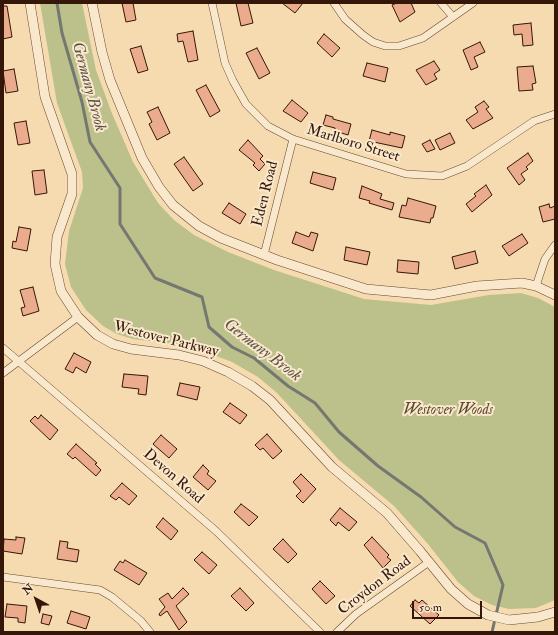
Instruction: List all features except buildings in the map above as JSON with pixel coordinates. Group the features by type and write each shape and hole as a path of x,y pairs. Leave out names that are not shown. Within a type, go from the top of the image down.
{"street":[{"name":"Westover Parkway","path":"30,3 46,101 72,174 72,194 57,237 55,264 61,291 78,317 97,335 114,344 132,349 179,355 203,361 228,372 252,386 277,408 332,467 387,513 451,589 468,604 488,615 509,620 538,617 555,612"},
{"path":"92,3 102,52 115,95 142,158 159,187 177,209 199,226 221,238 322,276 382,291 430,295 503,284 522,283 536,286 555,295"},
{"name":"Marlboro Street","path":"212,3 225,63 232,81 246,104 268,126 293,139 406,174 442,176 466,166 534,121 555,114"},
{"path":"334,3 345,19 363,35 373,42 385,46 399,46 423,38 473,3"},
{"path":"441,3 453,17"},
{"name":"Eden Road","path":"264,255 293,139"},
{"path":"536,286 545,259 555,245"},
{"path":"3,373 78,317"},
{"name":"Devon Road","path":"3,348 216,532 272,584 320,632"},
{"name":"Croydon Road","path":"337,632 356,614 429,562"},
{"path":"3,577 100,590 112,597 141,621 150,632"}],"green space":[{"name":"Westover Woods","path":"40,3 82,3 96,70 111,111 133,162 158,203 174,220 194,235 228,252 274,270 364,299 431,305 489,295 521,293 538,298 555,307 555,600 536,608 509,609 492,605 474,596 458,582 428,544 394,506 339,460 277,393 258,377 232,362 206,352 181,345 133,339 117,334 103,326 86,310 71,287 65,264 69,231 83,188 82,172 57,103"}],"waterway":[{"name":"Germany Brook","path":"57,3 62,33 82,102 90,142 120,188 120,224 155,278 202,297 209,327 232,347 254,358 288,386 315,403 339,432 378,466 421,497 455,527 485,543 503,585 492,632"}]}
